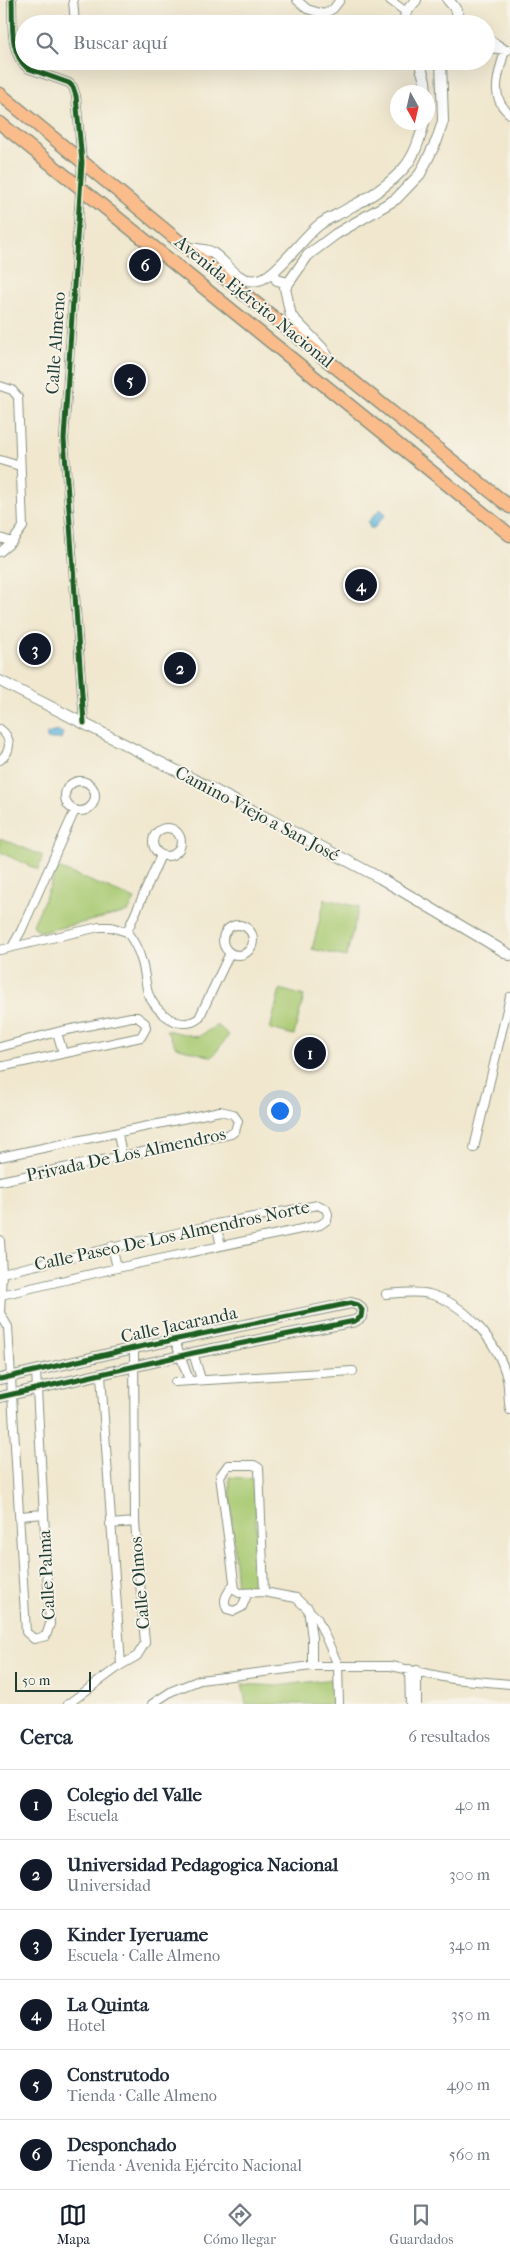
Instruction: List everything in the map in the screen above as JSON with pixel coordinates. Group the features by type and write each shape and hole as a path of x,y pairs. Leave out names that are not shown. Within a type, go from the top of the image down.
{"main road":[{"name":"Avenida Ejército Nacional","path":"0,94 187,248 510,507"},
{"name":"Avenida Ejército Nacional","path":"0,123 510,535"}],"street":[{"name":"Calle Almeno","path":"12,0 15,39"},
{"path":"297,0 307,9 324,14 333,9 340,0"},
{"path":"390,0 406,12"},
{"path":"406,15 415,0"},
{"path":"448,0 455,6 458,15"},
{"path":"75,1 75,15"},
{"path":"495,42 508,50"},
{"path":"495,49 508,50"},
{"path":"508,50 496,84 497,100 503,109 510,114"},
{"name":"Calle Almeno","path":"34,70 61,78 73,87 76,96 82,162 64,439 84,723"},
{"path":"422,70 425,85"},
{"path":"333,365 322,348 292,316 285,288 308,255 336,234 396,199 420,174 437,140 443,121 441,70"},
{"path":"187,248 210,252 240,278 255,281 264,279 273,273 294,248 320,224 388,184 406,166 415,149 421,130"},
{"path":"406,166 420,174"},
{"path":"273,273 277,280 288,283"},
{"path":"0,386 16,393 19,401 23,527 12,542 0,552"},
{"path":"0,460 20,466"},
{"path":"0,538 12,542"},
{"name":"Camino Viejo a San José","path":"0,681 380,878 510,955"},
{"path":"0,729 6,734 9,745 6,755 0,760"},
{"path":"78,781 87,782 94,789 95,799 90,808 80,811 75,810 68,804 65,794 66,790 69,785 78,781"},
{"path":"12,947 75,810"},
{"path":"127,932 161,855"},
{"path":"0,950 99,927 111,927 127,932 135,944 142,961 149,995 153,1003 171,1020 179,1023 194,1022 199,1018 230,953"},
{"path":"474,1148 510,997"},
{"path":"0,1047 57,1032 131,1017 137,1017 145,1023 146,1028 141,1037 0,1067"},
{"path":"57,1032 63,1053"},
{"name":"Privada De Los Almendros","path":"0,1157 118,1134 220,1111 233,1114 238,1121 235,1131 230,1134 0,1181"},
{"path":"118,1134 122,1155"},
{"name":"Calle Paseo De Los Almendros Norte","path":"1,1295 117,1268 320,1225 327,1220 328,1214 326,1209 318,1205 112,1246 2,1273"},
{"path":"216,1224 221,1246"},
{"path":"0,1240 2,1273 0,1313"},
{"path":"112,1246 117,1268"},
{"path":"386,1294 410,1292 428,1294 443,1299 461,1311 488,1338 503,1366 508,1380 510,1410"},
{"name":"Calle Jacaranda","path":"0,1380 134,1348 351,1303 358,1305 362,1310 361,1317 355,1321 261,1340"},
{"name":"Calle Palma","path":"0,1313 8,1328 26,1632 31,1638 41,1639 48,1634 50,1624 36,1371"},
{"path":"0,1397 193,1353 261,1340 258,1323"},
{"name":"Calle Jacaranda","path":"175,1340 189,1380"},
{"name":"Calle Olmos","path":"101,1375 110,1524 122,1665 138,1656 145,1644 135,1522 134,1348"},
{"name":"Calle Jacaranda","path":"193,1353 201,1379"},
{"path":"175,1382 353,1370"},
{"path":"264,1592 260,1473 257,1466 254,1465 228,1465 222,1470 220,1476 233,1585 236,1592 264,1592 296,1598 308,1608 317,1618 338,1665 339,1704"},
{"path":"20,1516 43,1514"},
{"path":"110,1524 135,1522"},
{"path":"233,1585 225,1596 224,1602 227,1609 234,1611 242,1607 248,1593"},
{"path":"308,1608 312,1638 312,1666"},
{"path":"312,1638 327,1637"},
{"path":"68,1704 122,1665"},
{"path":"152,1704 172,1691 200,1680 312,1666 338,1665 408,1669 452,1679 510,1684"},
{"path":"408,1669 410,1704"},
{"path":"417,1670 417,1704"}],"green space":[{"path":"0,838 43,856 38,870 0,852"},
{"path":"58,868 135,899 128,912 46,931 38,931 33,925"},
{"path":"325,899 359,907 346,957 312,949"},
{"path":"280,989 304,996 294,1035 270,1029"},
{"path":"217,1025 229,1035 212,1057 176,1047 166,1030 198,1037"},
{"path":"229,1477 254,1479 259,1589 237,1591"},
{"path":"333,1679 333,1704 246,1704 242,1684 277,1686"}],"water":[{"path":"380,509 386,514 374,528 370,528 368,522"},
{"path":"57,731 63,733 61,739 47,739 47,734"}],"cycle path":[{"path":"12,0 12,27 15,45"},
{"path":"33,70 69,83 73,87 76,96 82,162 64,439 84,723"},
{"path":"0,1379 134,1348 351,1303 358,1305 362,1310 361,1317 355,1321 193,1353 0,1397"}],"place":[{"name":"Desponchado","path":"145,265"},
{"name":"Construtodo","path":"130,380"},
{"name":"La Quinta","path":"361,585"},
{"name":"Kinder Iyeruame","path":"35,649"},
{"name":"Universidad Pedagogica Nacional","path":"180,668"},
{"name":"Colegio del Valle","path":"310,1053"}]}
